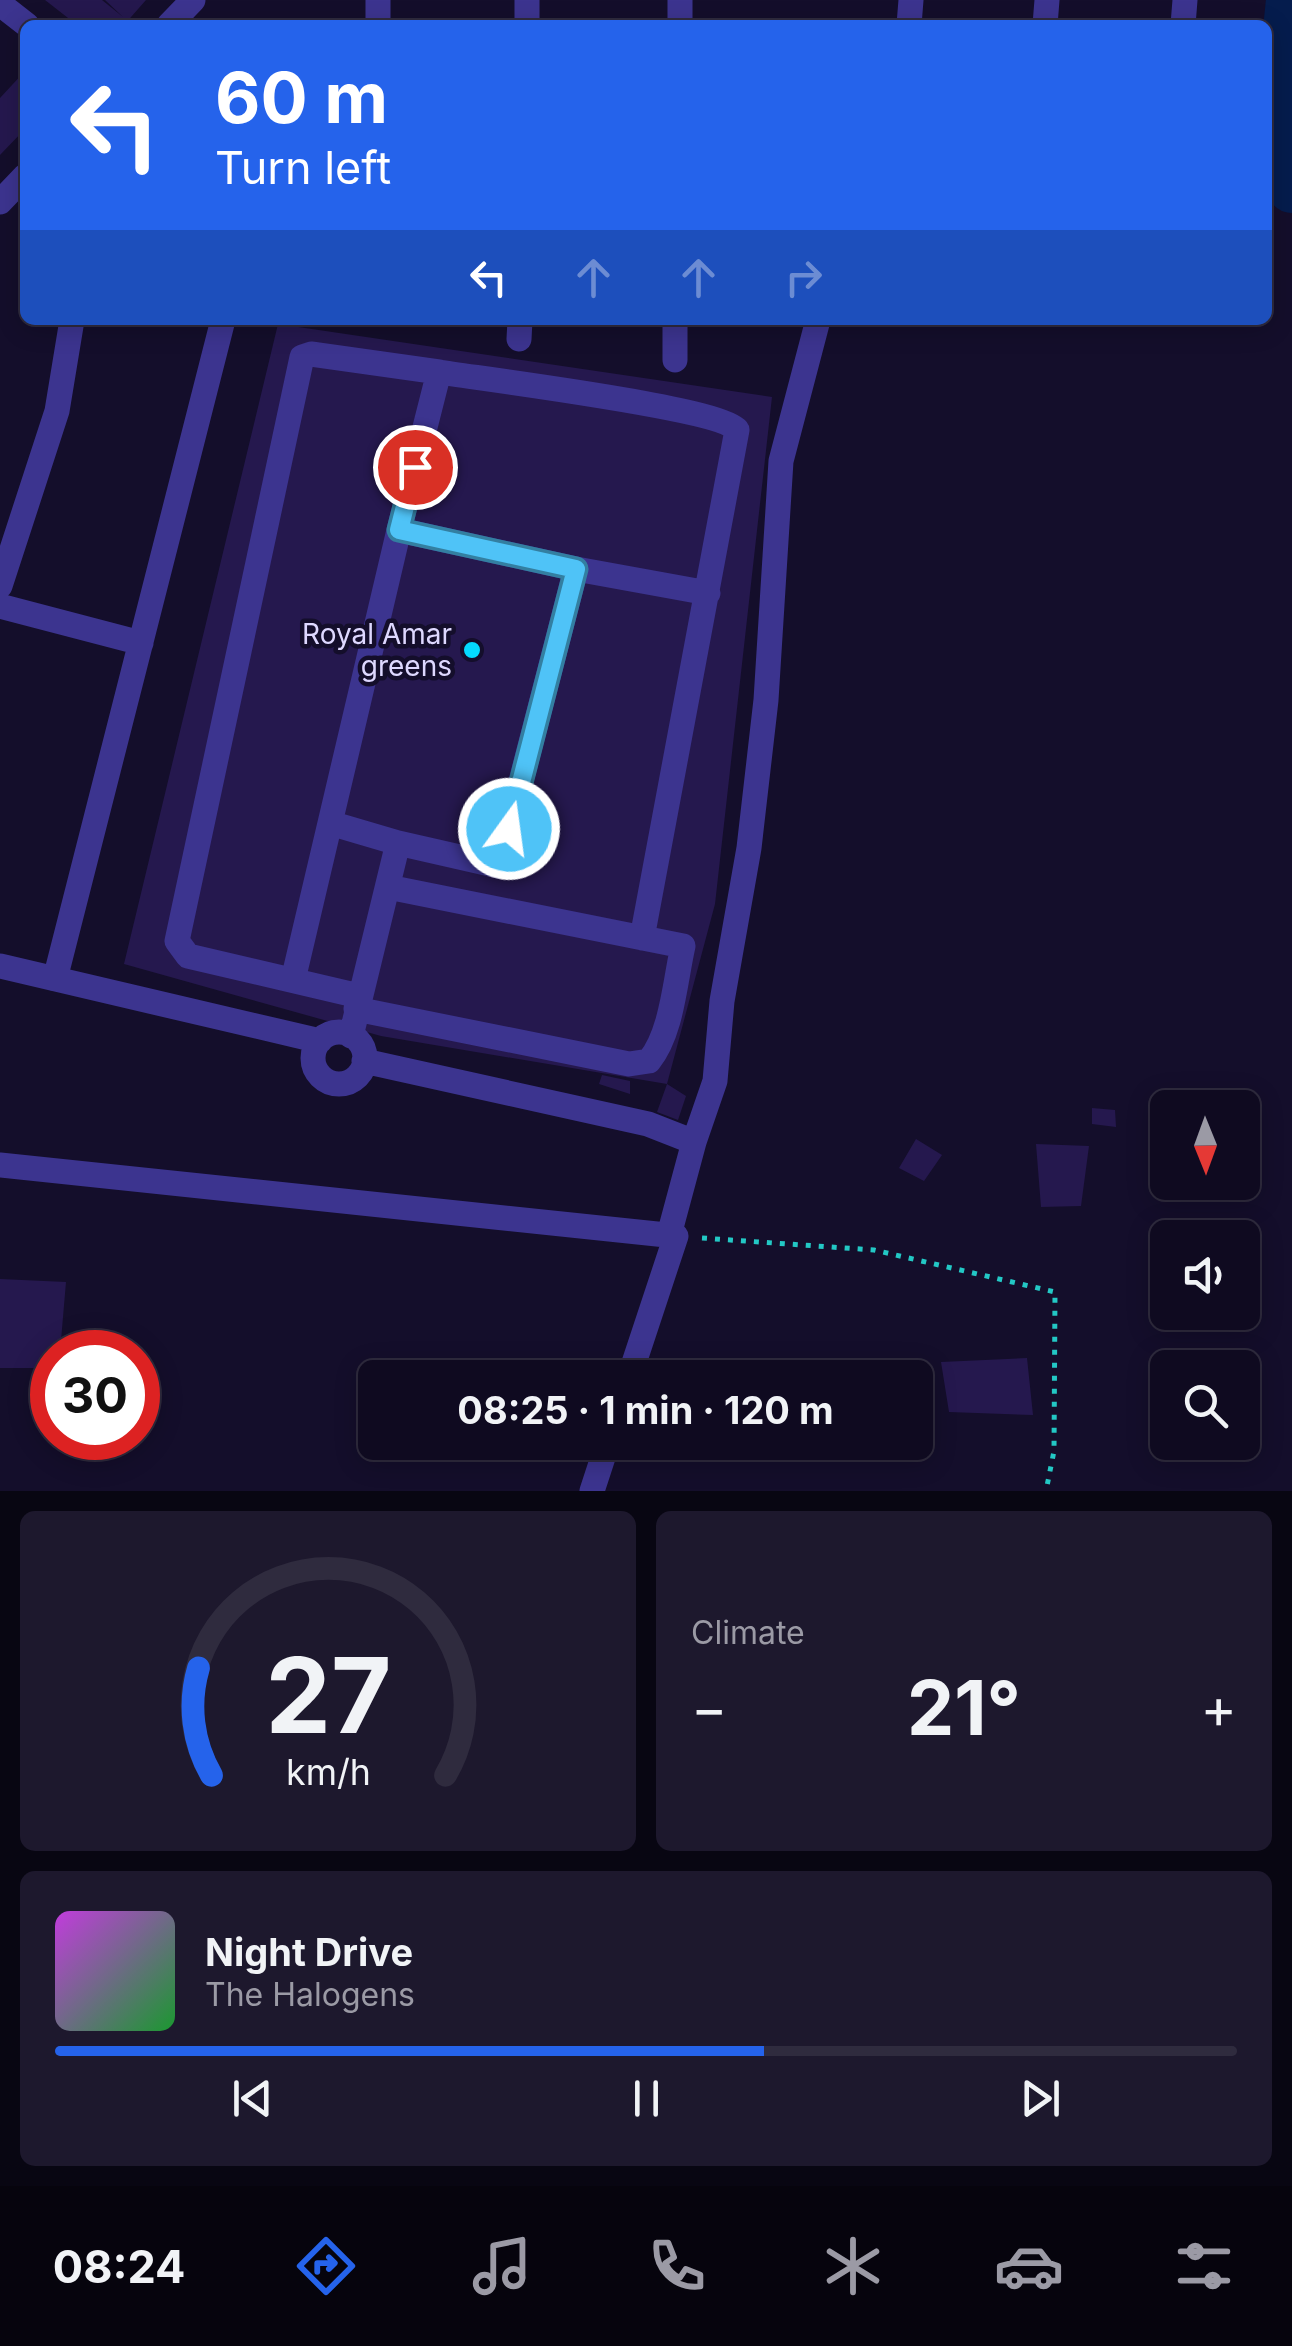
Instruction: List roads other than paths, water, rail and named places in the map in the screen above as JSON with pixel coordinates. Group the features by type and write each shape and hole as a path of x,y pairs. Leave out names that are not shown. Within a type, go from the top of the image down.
{"street":[{"path":"174,20 193,0"},
{"path":"0,4 20,20"},
{"path":"0,202 20,181"},
{"path":"0,586 57,411 71,325"},
{"path":"55,979 222,325"},
{"path":"675,325 675,360"},
{"path":"635,1360 714,1081 766,700 781,461 817,325"},
{"path":"388,887 642,938 683,946 657,1051 649,1061 629,1064 358,1003 293,980 188,956 177,941 298,364 310,354 439,372 733,424 738,437 642,938"},
{"path":"293,980 439,372"},
{"path":"399,530 708,593"},
{"path":"330,823 499,866 576,569"},
{"path":"0,606 141,643"},
{"path":"352,1036 398,843"},
{"path":"0,966 320,1041 336,1032 352,1036 362,1048 364,1060 356,1078 332,1084 314,1066 320,1041"},
{"path":"364,1060 648,1124 694,1142"},
{"path":"0,1165 673,1236"},
{"path":"592,1491 602,1460"}],"waterway":[{"path":"1291,0 1275,160 1292,188"}],"place":[{"name":"Royal Amar greens","path":"472,650"}]}
